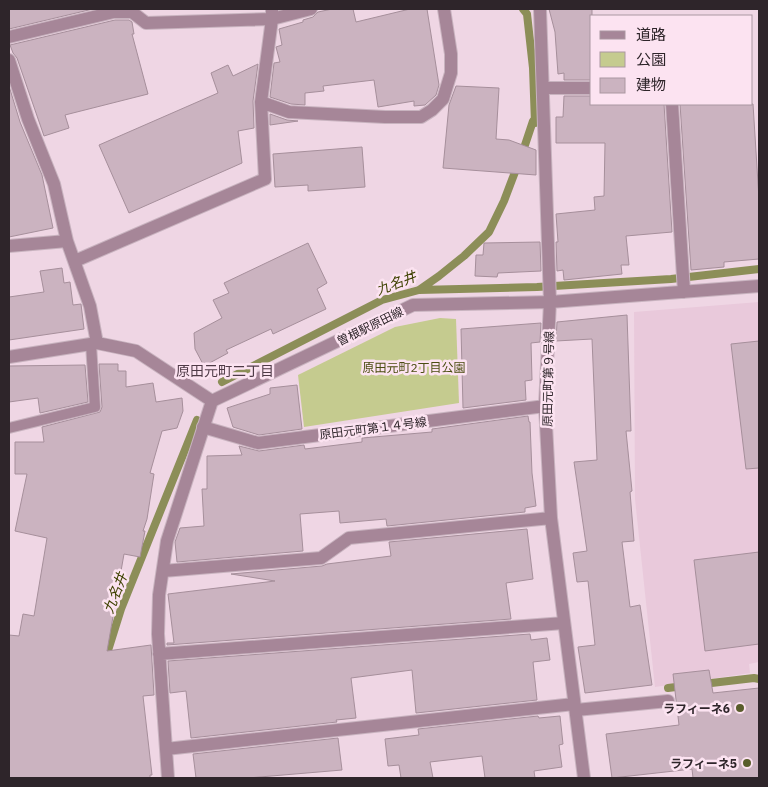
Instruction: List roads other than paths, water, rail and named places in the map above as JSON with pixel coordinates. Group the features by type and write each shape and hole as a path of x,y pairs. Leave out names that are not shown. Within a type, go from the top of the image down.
{"street":[{"path":"9,37 113,10 132,12 146,23 272,14 311,9"},
{"path":"261,102 289,112 421,117 432,110 443,99 451,73 451,54 444,9"},
{"name":"原田元町第９号線","path":"540,9 550,292 545,406 551,518 584,778"},
{"path":"75,261 265,179 261,102 272,14"},
{"path":"9,60 28,119 54,184 67,240 90,306 94,344"},
{"path":"543,88 590,88"},
{"path":"672,105 684,282"},
{"path":"9,246 67,240"},
{"name":"曽根駅原田線","path":"212,401 413,305 684,282 759,286"},
{"path":"9,357 94,344 136,351 212,401 167,541 159,595 159,654 168,778"},
{"name":"原田元町第１４号線","path":"203,427 258,443 545,406"},
{"path":"163,571 321,558 349,538 551,518"},
{"path":"159,654 564,623"},
{"path":"166,749 575,707 668,701"}],"lane":[{"path":"9,428 94,407 94,344"}],"waterway":[{"name":"九名井","path":"523,9 527,14 533,68 535,123"},
{"name":"九名井","path":"522,154 533,121"},
{"name":"九名井","path":"222,382 382,300 419,290 439,276 464,256 489,232 504,201 518,164"},
{"path":"419,290 537,287 671,279 759,269"},
{"name":"九名井","path":"105,660 121,609 197,420"},
{"path":"703,684 759,679"},
{"path":"668,688 684,686"}],"place":[{"name":"ラフィーネ6","path":"740,708"},
{"name":"ラフィーネ5","path":"747,763"}],"district":[{"name":"原田元町二丁目","path":"225,371"}],"park label":[{"name":"原田元町2丁目公園","path":"414,367"}]}
